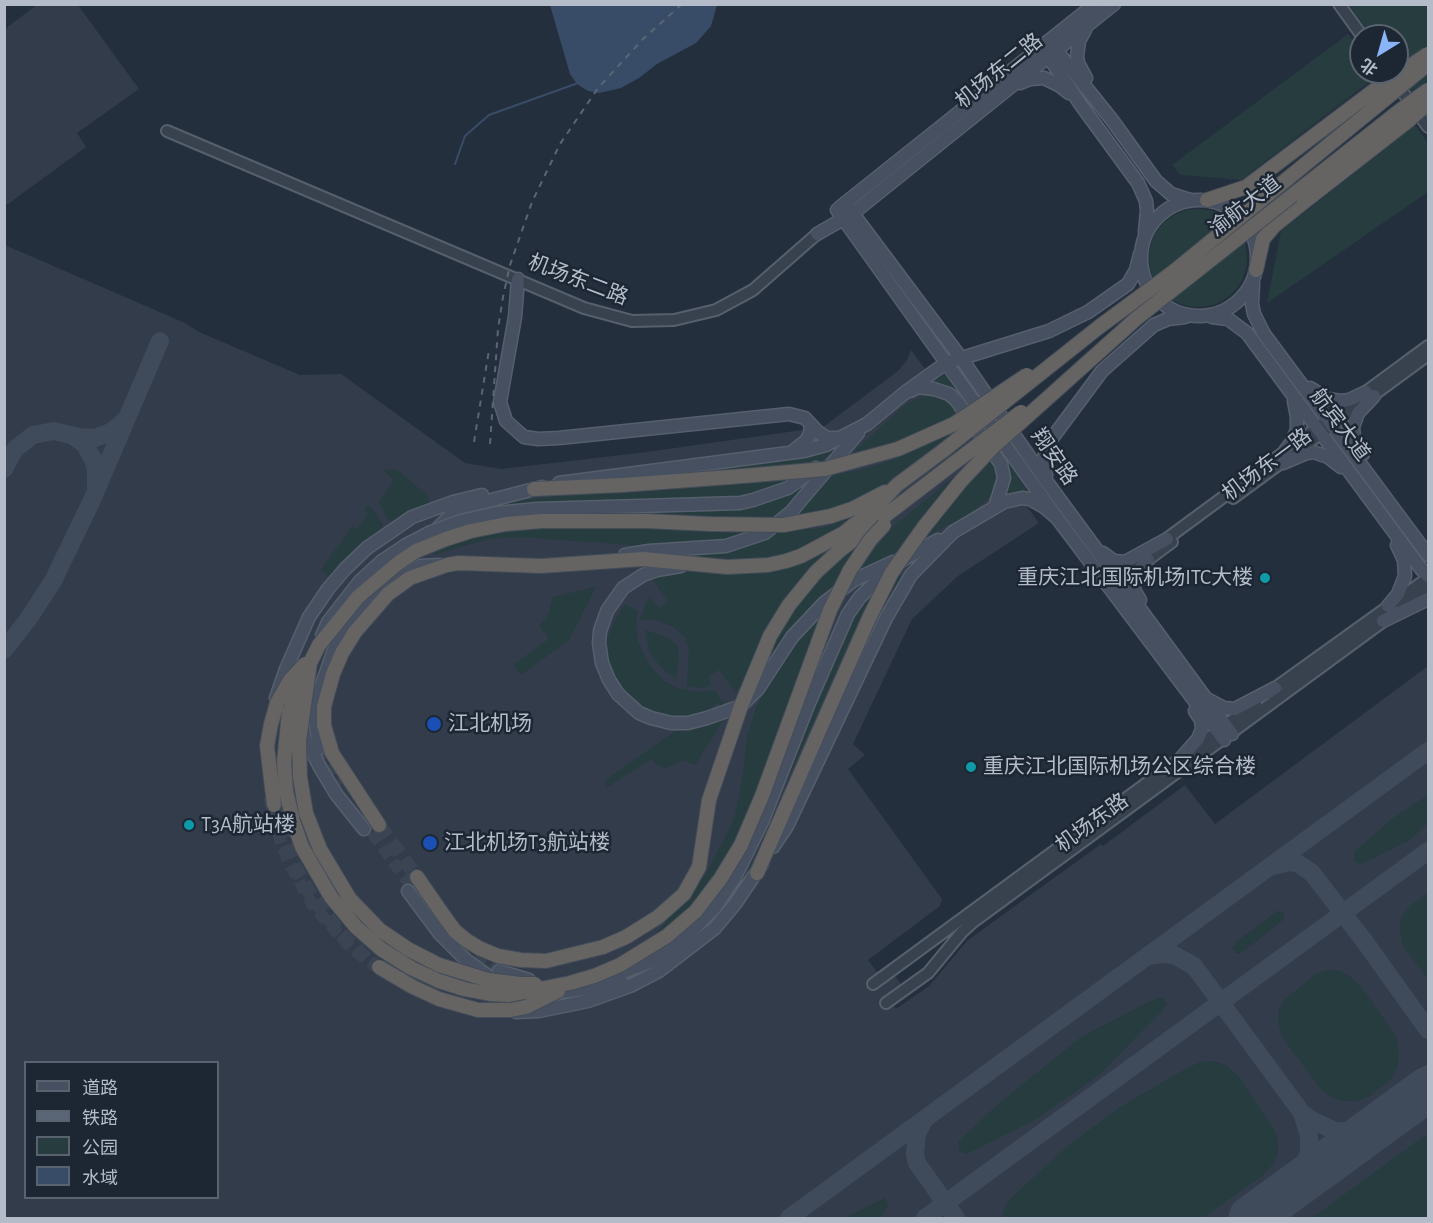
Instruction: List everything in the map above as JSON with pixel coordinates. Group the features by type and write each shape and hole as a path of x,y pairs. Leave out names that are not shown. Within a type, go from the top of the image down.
{"highway":[{"path":"1207,200 1246,187 1376,89 1428,54"},
{"name":"渝航大道","path":"1099,327 1172,273 1428,64"},
{"name":"渝航大道","path":"1089,359 1174,289 1428,90"},
{"path":"1255,274 1263,239 1274,226 1408,122 1428,103"},
{"path":"274,805 267,746 270,724 277,703 290,680 314,654 358,597 416,551 471,531 506,524 542,521 646,521 710,525 784,525 831,516 852,509 897,485 1099,327"},
{"path":"534,489 623,485 825,469 898,448 954,424 1099,327"},
{"path":"417,877 455,931 479,948 498,956 521,960 546,961 603,946 626,937 664,912 684,894 699,867 709,800 741,706 770,636 789,605 816,572 868,527 906,501 1089,359"},
{"path":"753,878 874,607 892,572 961,481 993,447 1089,359"},
{"path":"379,825 338,765 327,739 324,707 328,688 342,653 367,617 387,594 410,578 447,565 578,565 646,555 695,565 757,567 801,556 844,533 876,507 897,485"},
{"path":"384,971 439,999 485,1011 511,1010 526,1007 574,982 594,976 646,950 681,925 707,898 741,845 762,796 830,610 850,570 870,540 906,501"},
{"path":"314,654 299,741 302,786 306,813 320,849 350,899 380,930 408,949 453,971 488,980 520,984 574,982"}],"main road":[{"name":"机场东二路","path":"845,212 996,98 1095,4"},
{"name":"机场东二路","path":"845,212 1049,49 1114,4"},
{"path":"1091,22 1079,41 1078,63 1112,120"},
{"path":"314,654 328,622 360,581 382,561 431,532 461,521 496,513 537,509 718,505 753,500 788,488 905,392 946,363 1064,325 1106,301 1128,284 1136,270 1144,238 1147,211 1142,192 1081,105 1049,49"},
{"path":"1049,49 1112,120 1163,188 1178,197 1207,200 1235,212 1249,228 1256,247 1255,274 1246,292 1236,304 1222,312 1168,319 1154,325 1102,371 1047,447 1043,467 1049,485"},
{"path":"996,98 1023,82 1038,78 1060,86 1081,105"},
{"path":"1144,238 1151,224 1162,212 1176,204 1191,200"},
{"path":"817,234 845,212"},
{"name":"翔安路","path":"845,212 961,358 1094,546 1113,582 1176,676 1224,732"},
{"name":"翔安路","path":"845,212 946,363 1057,518 1156,630 1202,693 1224,732"},
{"path":"1140,254 1143,277 1159,301 1178,313 1204,316"},
{"name":"航宾大道","path":"1255,274 1252,304 1259,325 1428,555"},
{"path":"518,279 515,317 500,402 506,421 524,437 558,438 778,414 800,415 827,438 845,442"},
{"name":"航宾大道","path":"1204,316 1228,319 1241,327 1428,577"},
{"path":"936,326 968,349 993,348"},
{"path":"1300,382 1334,401 1349,400 1370,394"},
{"path":"905,392 918,387 926,387 942,391 956,400 1001,464 1004,478 995,507"},
{"path":"1284,457 1295,437 1298,423 1292,394"},
{"path":"1370,394 1358,412 1353,433 1377,485"},
{"path":"792,452 806,441 811,425"},
{"path":"320,748 313,710 335,646 372,595 453,513 465,507 534,489 598,477 792,452 845,442"},
{"path":"845,442 791,512 765,533 726,546 646,555 630,582 610,604 600,631 599,643 602,663 609,680 618,694 639,712 670,723 688,723 741,706 758,689 792,637 824,603 854,580 883,565 904,558 1013,499 1030,500 1044,507 1057,518"},
{"path":"1284,457 1321,454 1335,462 1358,483"},
{"path":"266,772 268,727 278,690 294,650 309,617 328,589 360,555 398,525 428,509 494,493 534,489"},
{"path":"1385,519 1407,544 1412,546 1415,543 1412,532"},
{"path":"1385,519 1404,560 1406,570 1401,588 1388,606"},
{"path":"1404,522 1428,543"},
{"path":"384,971 404,984 440,997 500,1010 539,1011 588,1001 630,986 659,971 715,928 753,878 787,826 898,596 911,575 953,532"},
{"path":"1094,546 1108,558 1121,563 1134,560 1167,539"},
{"path":"594,976 618,974 652,961 683,940 715,907 735,877 772,798 849,614 860,597 904,558"},
{"path":"1148,560 1138,571 1134,586 1156,630"},
{"path":"353,619 407,573 420,566 447,565"},
{"path":"630,582 657,570 695,565"},
{"path":"1383,621 1428,599"},
{"path":"294,650 300,715 305,738 336,794 363,830"},
{"path":"1176,676 1182,691 1202,724 1197,739 1182,757"},
{"path":"1202,693 1217,705 1235,709 1275,688"},
{"path":"408,891 440,934 484,975 510,988 531,993 555,993 615,985 649,968 689,942 753,878"},
{"path":"499,971 524,980 550,984 615,985"}],"street":[{"path":"1339,4 1353,24"},
{"path":"1397,84 1428,127"},
{"name":"机场东二路","path":"167,132 584,308 632,321 674,320 716,310 753,290 817,234"},
{"name":"机场东一路","path":"1370,394 1428,346"},
{"name":"机场东一路","path":"1113,582 1167,539 1428,355"},
{"name":"机场东一路","path":"1113,582 1148,560 1284,457"},
{"name":"机场东路","path":"873,984 1182,757 1224,732 1275,688 1428,577"},
{"name":"机场东路","path":"886,1003 928,972 973,922 1224,732 1428,588"}],"shaded area":[{"path":"38,4 78,5 139,89 77,133 86,147 5,204 5,29"},
{"path":"5,245 300,375 341,374 465,463 501,469 647,452 823,427 898,371 907,360 911,350 1039,523 958,576 912,619 853,744 865,755 848,769 942,899 940,906 868,960 877,972 887,965 908,994 893,1005 896,1009 929,986 968,940 1101,844 1103,846 1185,785 1215,824 1428,666 1428,1218 5,1218"}],"green space":[{"path":"1349,5 1428,5 1428,115 1406,84 1409,84 1409,24 1362,24"},
{"path":"1348,34 1349,84 1366,84 1241,180 1181,175 1172,165"},
{"path":"1415,125 1428,143 1428,192 1267,303 1281,231"},
{"path":"1198,209 1217,212 1233,223 1244,239 1247,258 1244,277 1233,293 1217,304 1198,307 1179,304 1163,293 1152,277 1149,258 1152,239 1163,223 1179,212"},
{"path":"945,373 1028,492 1014,492 1006,495 1008,479 961,400 932,383"},
{"path":"923,396 943,397 953,403 961,414 914,437 846,459 906,404"},
{"path":"956,432 890,485 835,510 791,518 831,475 860,470 893,460"},
{"path":"835,450 799,479 752,499 583,513 710,512 755,506 778,499 813,477 786,510 757,532 720,542 647,546 518,537 488,539 433,555 439,536 453,516 496,504 548,497 770,481 774,469 618,481 776,461"},
{"path":"987,450 996,471 994,490 988,499 967,515 860,571 875,548 894,526"},
{"path":"394,469 428,496 429,500 428,505 394,522 388,519 379,502 394,480 383,470"},
{"path":"367,506 373,509 383,524 382,527 330,578 321,570 352,526 356,530 368,514 364,510"},
{"path":"860,514 805,551 750,564 668,556 734,550 754,544 775,532 824,528"},
{"path":"866,537 832,588 796,623 754,689 774,641 792,612 823,573"},
{"path":"837,544 816,567 736,693 719,670 708,676 711,685 701,688 687,686 689,649 685,637 672,626 655,620 640,619 649,596 659,608 668,601 650,576 674,571 737,574 771,572 808,559"},
{"path":"904,575 883,610 864,609 786,783 822,686 853,613 878,585"},
{"path":"596,587 569,640 521,675 513,665 549,639 539,625 547,618 553,597"},
{"path":"625,604 638,612 636,619 638,643 650,666 664,681 677,688 698,692 715,690 724,705 722,707 718,702 712,707 714,712 700,717 672,719 648,712 634,702 619,686 607,661 607,639"},
{"path":"827,607 770,760 736,843 710,886 677,922 648,941 706,874 734,820 743,775 747,737 756,707 785,655"},
{"path":"645,630 666,637 677,645 679,658 676,679 655,660 649,650"},
{"path":"725,716 695,765 683,760 667,768 661,767 651,759 606,788 607,779 674,732 697,728"},
{"path":"1428,795 1428,823 1410,840 1366,862 1360,864 1354,861 1354,852 1393,818"},
{"path":"1428,893 1428,979 1403,946 1400,930 1401,918 1411,905"},
{"path":"1277,911 1284,913 1283,920 1244,951 1236,954 1232,948 1236,942"},
{"path":"1328,970 1340,971 1351,977 1362,988 1396,1036 1399,1053 1398,1065 1392,1078 1370,1096 1356,1101 1343,1101 1331,1097 1320,1088 1282,1037 1278,1022 1279,1009 1284,1000 1317,973"},
{"path":"1162,997 1167,1004 1160,1013 1098,1076 1036,1119 967,1154 960,1152 958,1142 997,1105 1081,1037"},
{"path":"1213,1061 1226,1065 1238,1076 1274,1129 1278,1139 1278,1151 1274,1163 1262,1176 1203,1218 1002,1218 1010,1199 1070,1144 1122,1106 1187,1068 1201,1062"},
{"path":"1427,1134 1428,1218 1312,1218"},
{"path":"885,1198 888,1206 881,1218 845,1218"}],"water":[{"path":"550,4 717,5 711,26 696,43 657,64 621,88 599,93 588,91 577,84 570,74"}],"waterway":[{"path":"455,164 465,136 489,115 578,83"}],"taxiway":[{"path":"4,650 29,618 53,581 92,500 160,341"},
{"path":"4,469 15,449 33,435 54,431 95,438 111,432 125,420"},
{"path":"72,435 84,444 93,459 96,486"},
{"path":"789,1218 1428,751"},
{"path":"925,1218 1428,851"},
{"path":"1273,866 1291,862 1299,864 1312,873 1428,1030"},
{"path":"1149,956 1174,955 1194,966 1302,1113 1335,1131 1373,1130"},
{"path":"1416,1098 1428,1074"},
{"path":"1290,1190 1303,1172 1309,1151 1309,1136 1302,1113"},
{"path":"924,1120 917,1134 915,1154 917,1163 956,1218"}],"runway":[{"path":"1251,1218 1428,1089"}],"tunnel":[{"path":"320,748 338,787"},
{"path":"269,797 277,831 288,861 313,906 351,948 387,974"},
{"path":"274,805 295,867 313,898 341,934 370,962 379,967"},
{"path":"361,818 420,898"},
{"path":"379,825 417,877"},
{"path":"447,934 469,953 499,971"}],"railway":[{"path":"490,444 498,329 503,297 510,265 532,202 560,144 598,88 643,39 682,4"},
{"path":"474,442 489,350"}],"place":[{"name":"重庆江北国际机场ITC大楼","path":"1265,578"},
{"name":"江北机场","path":"434,724"},
{"name":"重庆江北国际机场公区综合楼","path":"971,767"},
{"name":"T3A航站楼","path":"189,825"},
{"name":"江北机场T3航站楼","path":"430,843"}]}
